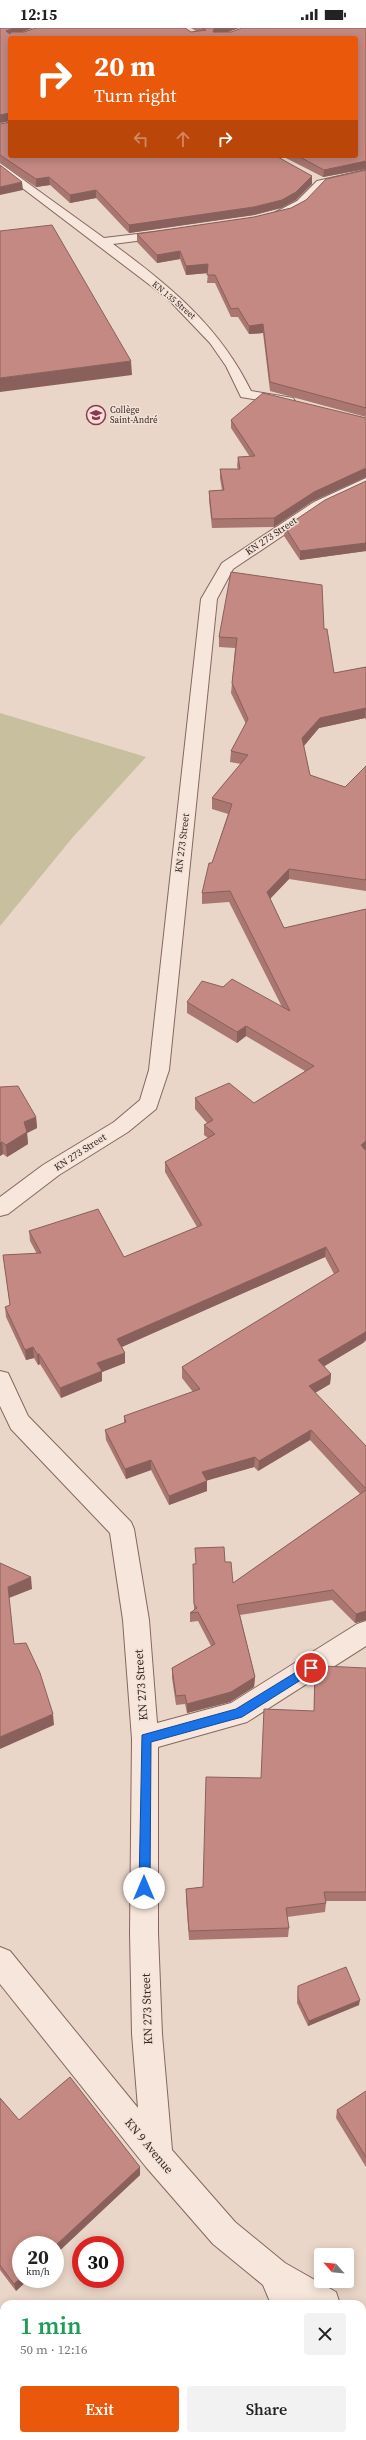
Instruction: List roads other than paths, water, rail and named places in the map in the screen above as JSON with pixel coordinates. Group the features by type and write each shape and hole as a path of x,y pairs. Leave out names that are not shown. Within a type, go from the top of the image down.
{"street":[{"name":"KN 135 Street","path":"0,166 103,242 195,316 220,347 240,379 246,394 274,397 303,404"},
{"path":"267,216 286,212 301,204 321,183 366,174"},
{"path":"308,176 321,183"},
{"path":"103,242 179,232"},
{"name":"KN 273 Street","path":"0,1208 51,1170 107,1134 121,1127 149,1104 159,1070 168,962 209,599 227,566 268,537 319,505 366,482"},
{"name":"KN 273 Street","path":"0,1380 19,1422 122,1529 136,1620 146,1739 144,1933 147,2034 157,2156"},
{"path":"146,1739 238,1713 366,1632"},
{"name":"KN 9 Avenue","path":"0,1961 157,2156 224,2233 274,2274 317,2300"},
{"path":"274,2274 285,2300"}],"place":[{"name":"Collège Saint-André","path":"96,415"}]}
